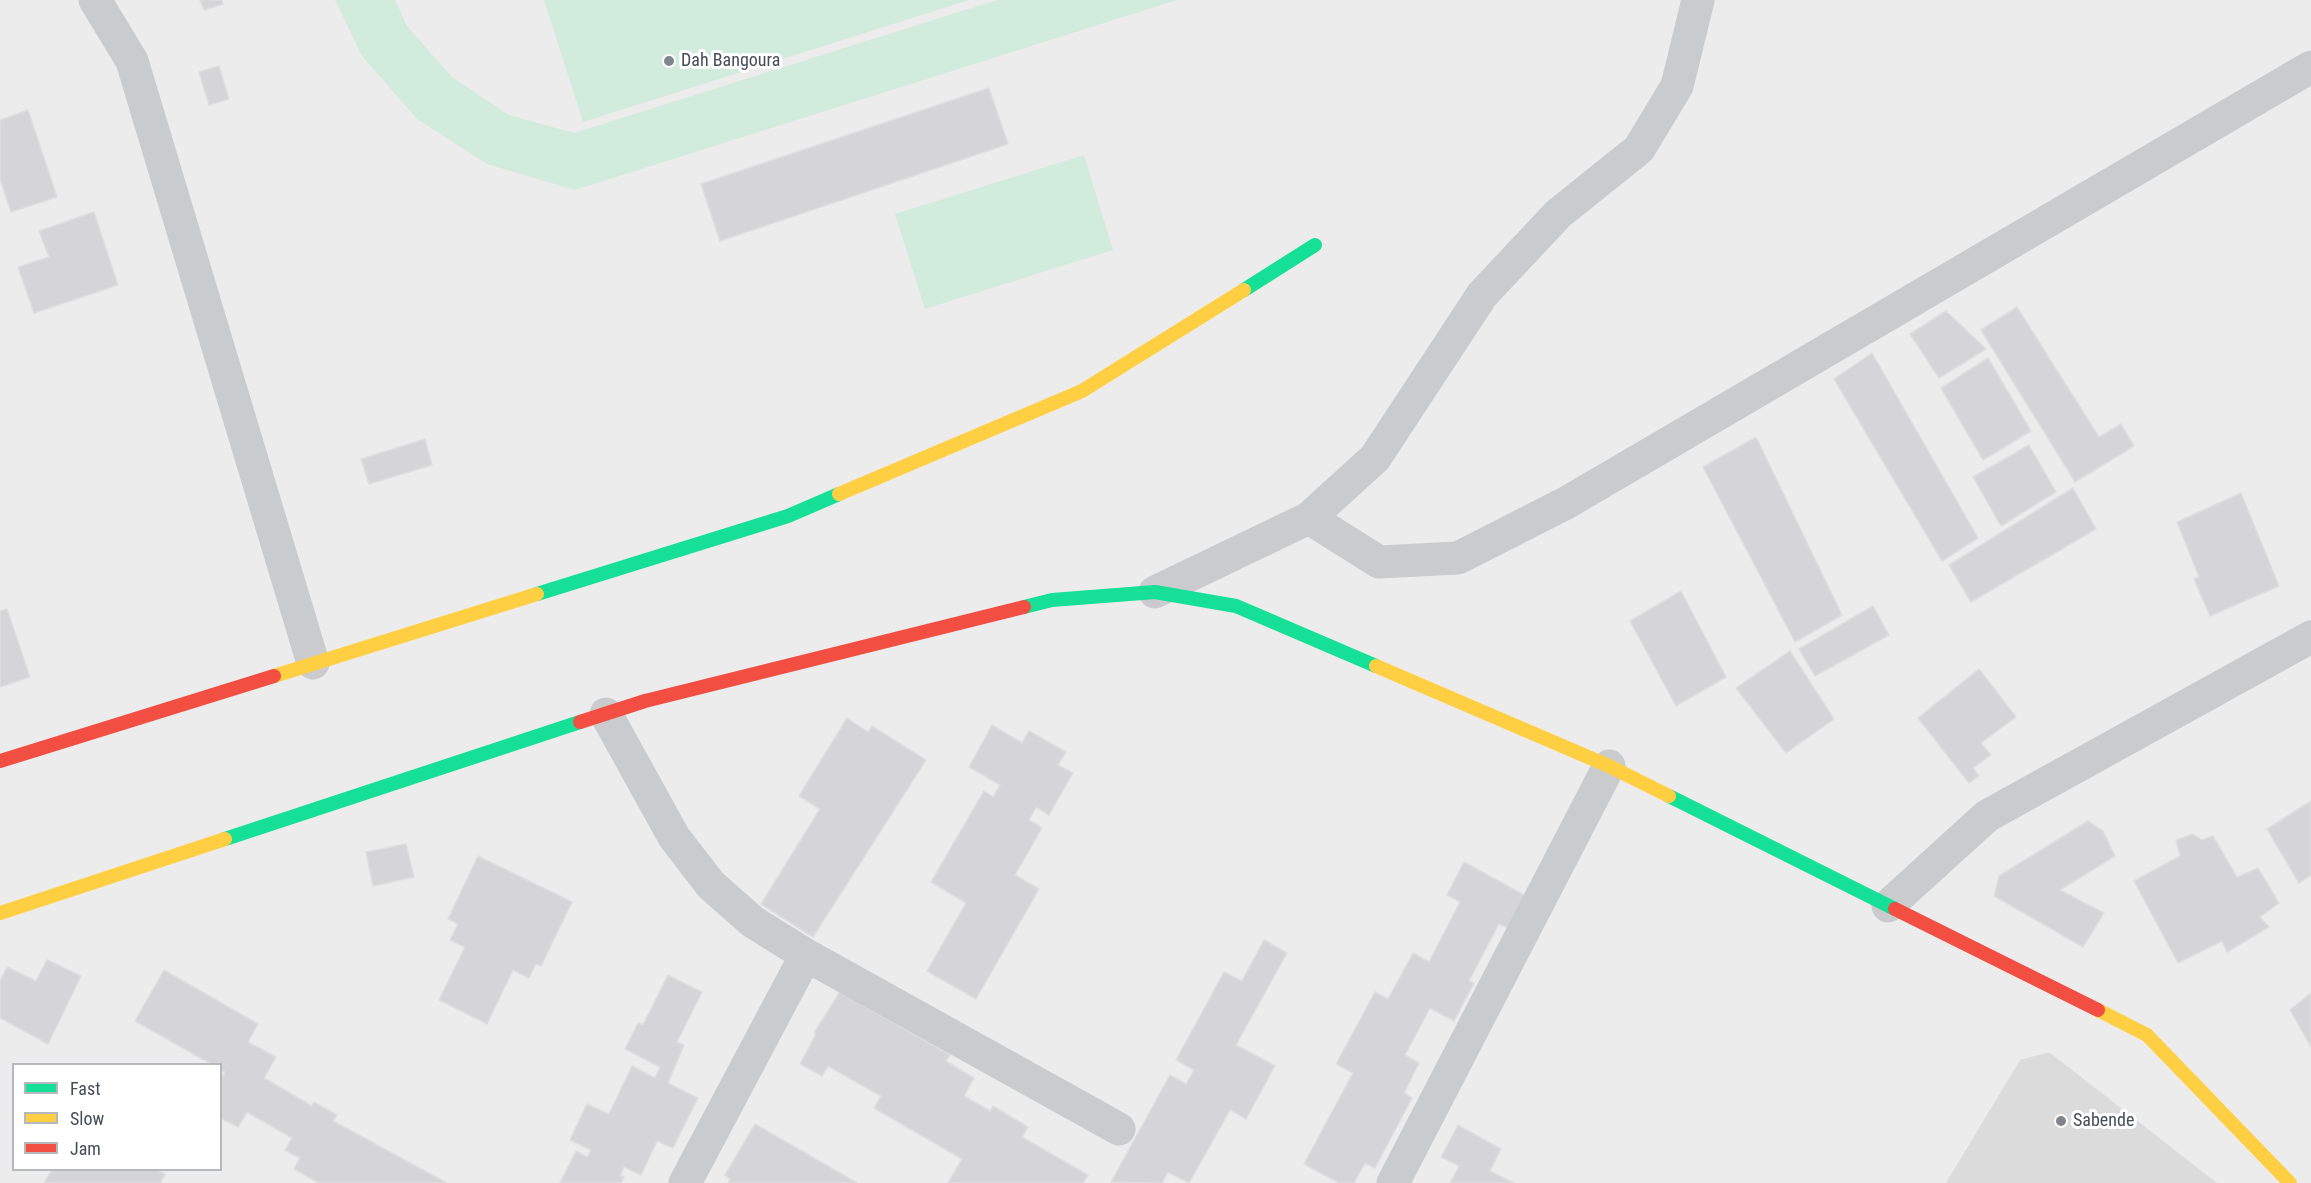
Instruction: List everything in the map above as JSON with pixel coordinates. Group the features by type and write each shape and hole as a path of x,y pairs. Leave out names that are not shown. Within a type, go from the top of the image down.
{"main road":[{"path":"0,761 799,511 1082,391 1315,245"},
{"path":"0,914 657,698 1052,600 1155,592 1236,606 1609,766 2146,1035 2290,1183"}],"street":[{"path":"95,0 132,61 313,663"},
{"path":"1155,592 1309,518 1375,458 1482,295 1558,214 1639,149 1677,86 1698,0"},
{"path":"1309,518 1379,562 1458,558 1566,503 2311,67"},
{"path":"1888,906 1987,816 2311,637"},
{"path":"606,714 674,837 711,885 753,922 806,955 1119,1129"},
{"path":"1393,1183 1609,766"},
{"path":"685,1183 806,955"}],"shaded area":[{"name":"Sabende","path":"2049,1052 2217,1183 1946,1183 2020,1060"}],"green space":[{"path":"335,0 395,0 407,26 452,77 509,115 574,133 997,0 1177,0 575,190 487,164 417,119 362,56"},
{"name":"Dah Bangoura","path":"544,0 969,0 583,122"},
{"path":"1084,155 1113,250 925,309 895,214"}],"building":[{"path":"200,0 222,0 223,4 204,10"},
{"path":"219,66 229,99 209,105 199,72"},
{"path":"989,88 1008,144 720,241 701,184"},
{"path":"28,110 57,197 11,212 0,179 0,120"},
{"path":"94,212 118,285 34,313 18,267 49,257 39,231"},
{"path":"2017,307 2099,437 2121,424 2134,446 2075,482 1981,330"},
{"path":"1946,311 1986,349 1939,378 1910,334"},
{"path":"1872,353 1978,538 1942,561 1834,379"},
{"path":"1988,358 2031,431 1983,460 1941,388"},
{"path":"1756,437 1842,615 1795,642 1703,467"},
{"path":"425,439 432,465 369,484 361,459"},
{"path":"2029,445 2056,492 2001,526 1973,477"},
{"path":"2073,488 2096,529 1971,602 1949,565"},
{"path":"2241,493 2279,586 2210,616 2194,579 2199,577 2177,522"},
{"path":"1681,591 1726,677 1676,706 1630,621"},
{"path":"1873,606 1889,635 1815,676 1799,649"},
{"path":"7,609 30,677 0,687 0,611"},
{"path":"1790,651 1834,719 1786,753 1736,688"},
{"path":"1979,669 2016,717 1981,743 1991,755 1973,768 1979,776 1969,783 1918,718"},
{"path":"847,718 868,732 872,726 926,760 813,937 761,904 820,809 799,796"},
{"path":"992,725 1022,743 1029,731 1066,752 1058,765 1073,773 1049,815 1036,807 1029,820 1042,828 1015,875 1039,889 976,999 927,971 966,903 931,882 984,791 993,797 1000,785 969,767"},
{"path":"2311,801 2311,875 2299,883 2267,829"},
{"path":"2088,821 2103,831 2115,856 2060,890 2104,913 2083,947 1994,896 1999,876"},
{"path":"2193,834 2202,840 2213,836 2237,877 2258,868 2279,903 2260,917 2269,927 2227,952 2222,941 2178,963 2134,881 2180,856 2176,840"},
{"path":"406,844 414,877 373,886 366,852"},
{"path":"478,856 572,902 541,966 536,964 529,978 513,970 487,1024 439,1000 465,947 450,940 458,924 448,919"},
{"path":"1464,862 1526,896 1508,928 1499,924 1469,981 1474,983 1454,1021 1430,1008 1405,1055 1419,1063 1404,1093 1412,1098 1375,1168 1365,1163 1354,1183 1339,1183 1304,1164 1353,1073 1336,1064 1375,992 1388,999 1413,953 1429,962 1460,902 1447,895"},
{"path":"1264,940 1287,953 1236,1045 1275,1066 1246,1119 1230,1110 1189,1183 1168,1172 1162,1183 1111,1182 1170,1075 1186,1084 1194,1070 1176,1060 1224,972 1242,981"},
{"path":"47,960 81,976 48,1044 0,1018 0,981 7,967 36,981"},
{"path":"164,970 258,1024 248,1042 276,1057 264,1078 312,1106 314,1102 337,1115 333,1121 447,1183 319,1183 294,1169 300,1158 285,1150 292,1138 247,1112 238,1127 222,1119 222,1077 225,1072 222,1071 222,1063 209,1063 135,1021"},
{"path":"668,975 702,992 677,1042 684,1045 668,1083 698,1098 673,1148 657,1141 641,1175 624,1167 620,1176 624,1177 621,1183 560,1183 576,1151 587,1157 591,1150 570,1140 587,1104 609,1114 632,1066 655,1078 660,1067 625,1049 638,1023 643,1025"},
{"path":"840,992 950,1055 946,1061 974,1078 964,1096 990,1111 993,1106 1028,1127 1022,1137 1088,1175 1083,1183 948,1183 962,1159 874,1108 881,1096 828,1066 822,1076 800,1064 816,1034 814,1033"},
{"path":"2311,993 2311,1047 2290,1010"},
{"path":"755,1124 857,1183 728,1183 730,1179 725,1175"},
{"path":"1458,1125 1501,1149 1490,1171 1514,1183 1450,1183 1459,1166 1441,1157"},
{"path":"51,1171 159,1171 165,1174 160,1183 44,1183"}],"traffic: fast":[{"path":"1244,290 1315,245"},
{"path":"537,594 788,516 839,494"},
{"path":"1024,607 1052,600 1155,592 1236,606 1376,666"},
{"path":"225,839 580,722"},
{"path":"1669,796 1895,909"}],"traffic: slow":[{"path":"839,494 1082,391 1244,290"},
{"path":"274,676 537,594"},
{"path":"1376,666 1609,766 1669,796"},
{"path":"0,913 225,839"},
{"path":"2098,1010 2147,1035 2290,1183"}],"traffic: jam":[{"path":"580,722 645,701 1024,607"},
{"path":"0,761 274,676"},
{"path":"1895,909 2098,1010"}],"place":[{"name":"Dah Bangoura","path":"669,61"},
{"name":"Sabende","path":"2061,1121"}]}
